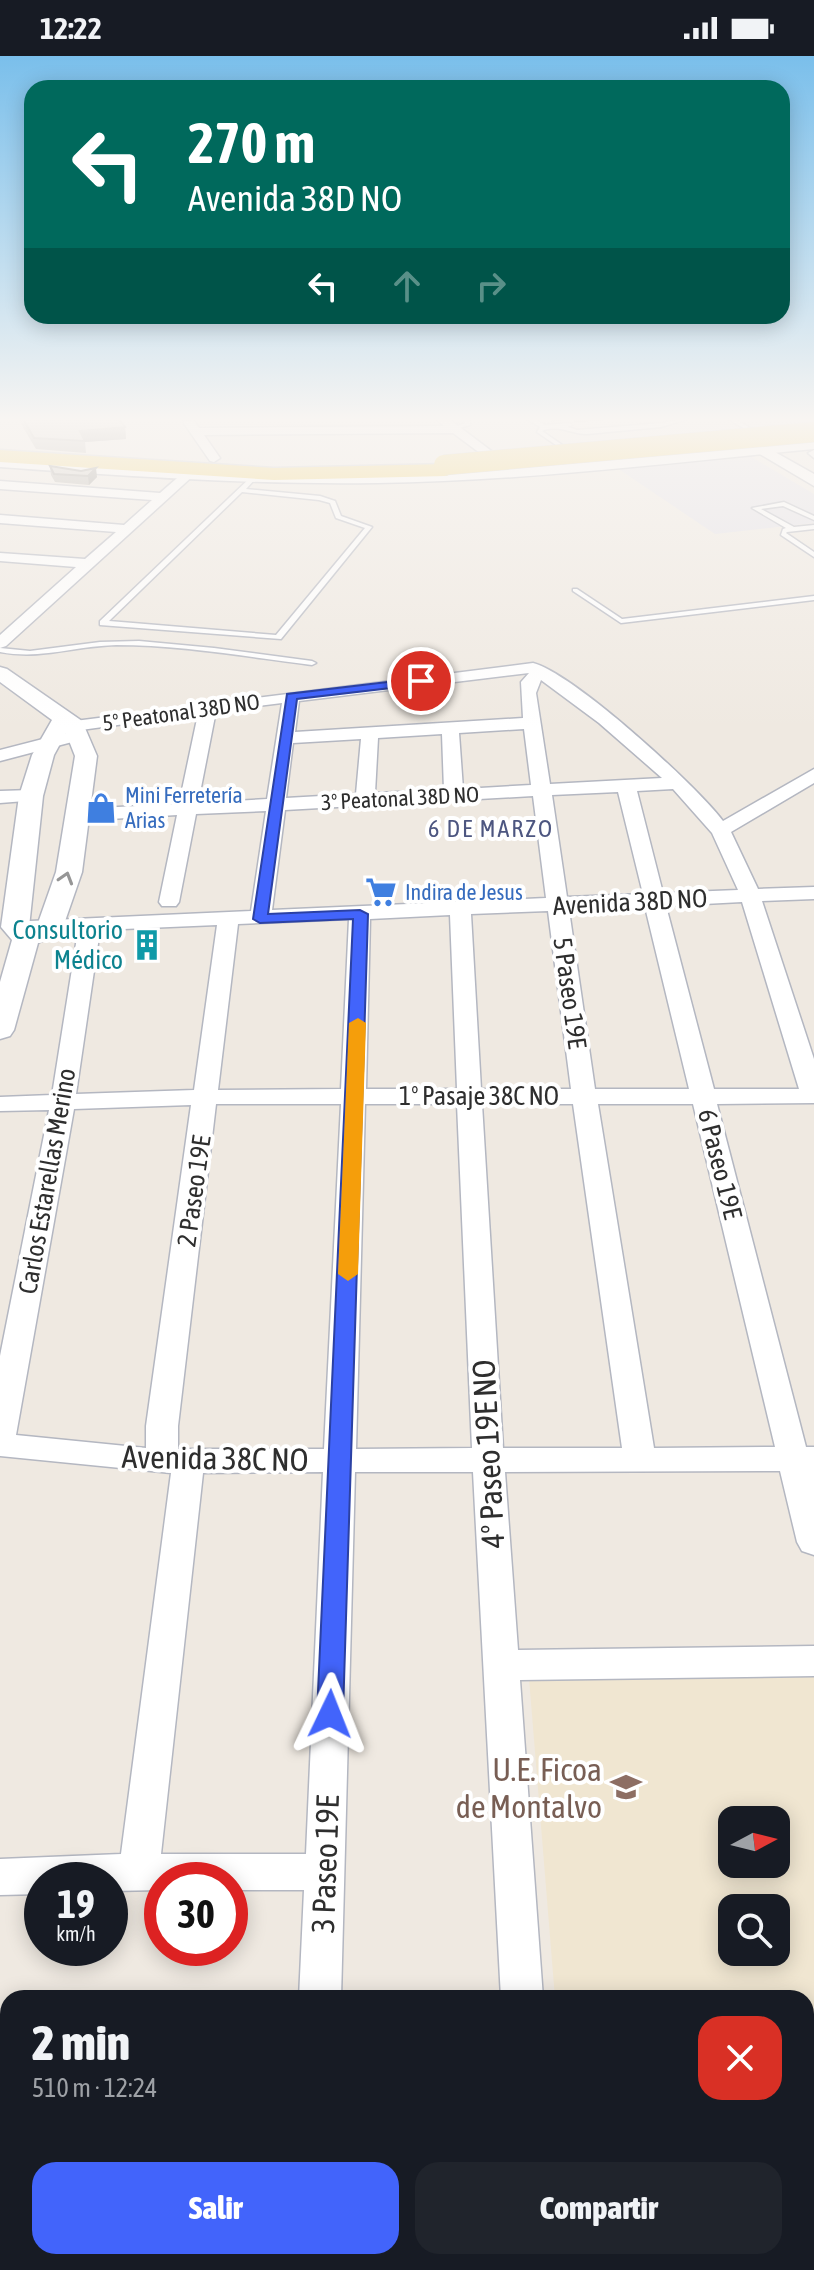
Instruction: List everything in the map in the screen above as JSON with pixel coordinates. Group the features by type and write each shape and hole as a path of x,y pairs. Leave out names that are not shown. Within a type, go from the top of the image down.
{"street":[{"path":"42,522 128,529"},
{"path":"0,643 135,522"},
{"path":"0,557 88,564"},
{"path":"0,615 20,625"},
{"name":"5° Peatonal 38D NO","path":"0,756 66,730 208,707 517,668 533,668 540,672"},
{"path":"540,672 624,737 676,783 721,830 750,896 814,1096"},
{"name":"5 Paseo 19E","path":"540,672 529,682 528,693 584,1096 640,1460"},
{"path":"0,673 66,730 86,756 69,872 30,931"},
{"path":"260,919 291,697"},
{"path":"169,902 208,707"},
{"path":"287,738 534,723"},
{"path":"450,728 454,795"},
{"path":"0,1030 30,931 31,796 43,755 66,730"},
{"path":"365,800 370,733"},
{"name":"3° Peatonal 38D NO","path":"77,815 676,783"},
{"path":"721,830 811,783"},
{"name":"6 Paseo 19E","path":"626,786 703,1096 804,1459 814,1542"},
{"path":"0,797 31,796"},
{"name":"Avenida 38D NO","path":"30,931 90,925 814,893"},
{"name":"4° Paseo 19E NO","path":"460,910 488,1460 521,1990"},
{"name":"3 Paseo 19E","path":"320,1990 356,1097 360,914"},
{"name":"2 Paseo 19E","path":"139,1872 175,1461 162,1426 228,920"},
{"name":"Carlos Estarellas Merino","path":"0,1435 63,1101 90,925"},
{"name":"1° Pasaje 38C NO","path":"0,1104 207,1097 814,1096"},
{"name":"Avenida 38C NO","path":"0,1445 175,1461 804,1459"},
{"path":"501,1665 814,1661"},
{"path":"0,1877 139,1872 325,1872"}],"lane":[{"path":"208,522 103,623 278,637 369,527 354,522"},
{"path":"781,522 793,529"},
{"path":"814,527 793,529 783,534 814,555"},
{"path":"575,590 621,621 814,598"},
{"path":"0,650 37,656 88,644 123,643 312,663"}],"shaded area":[{"path":"698,522 814,522 814,523 715,534"},
{"name":"U.E. Ficoa de Montalvo","path":"814,1676 814,1990 554,1990 529,1678"}],"slow traffic":[{"path":"348,1274 358,1023"}],"place":[{"name":"Mini Ferretería Arias","path":"101,808"},
{"name":"Indira de Jesus","path":"381,892"},
{"name":"Consultorio Médico","path":"147,945"},
{"name":"U.E. Ficoa de Montalvo","path":"626,1787"}],"district":[{"name":"6 DE MARZO","path":"491,828"}],"route":[{"path":"330,1714 356,1097 360,914 260,919 291,697 421,681"}]}
